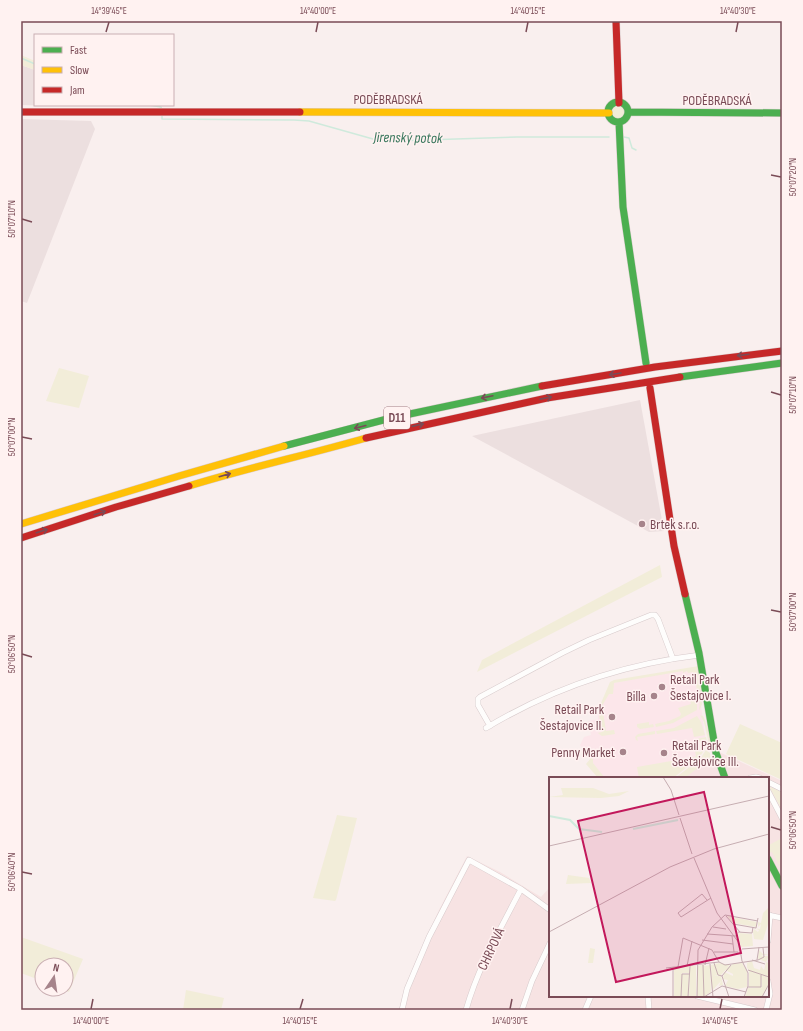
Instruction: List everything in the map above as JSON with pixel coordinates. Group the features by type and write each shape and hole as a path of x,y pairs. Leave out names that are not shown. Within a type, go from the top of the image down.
{"main road":[{"path":"616,21 619,102"},
{"path":"619,102 624,105 628,112 626,118 619,122"},
{"path":"619,102 611,105 609,113 612,119 619,122"},
{"name":"PODĚBRADSKÁ","path":"21,112 168,111 609,113"},
{"name":"PODĚBRADSKÁ","path":"628,112 782,113"},
{"path":"619,122 623,207 646,363"},
{"name":"D11","path":"21,524 232,461 444,406 546,386 640,370 782,351"},
{"name":"D11","path":"21,538 116,507 227,475 393,431 547,398 642,382 782,363"},
{"path":"650,388 674,546 700,655 706,708 716,752 726,777"},
{"path":"769,861 782,886"}],"street":[{"path":"673,659 658,619 651,615 589,640 562,653 480,697 478,699 478,705 488,727 533,702 578,684 635,667 700,655"},
{"path":"769,782 781,788"},
{"path":"769,793 782,818"},
{"path":"402,1010 407,989 429,937 469,860 521,889 549,909"},
{"name":"CHRPOVÁ","path":"466,1010 470,996 488,953 521,889"},
{"path":"769,915 782,918"},
{"path":"522,1010 532,981 549,945"},
{"path":"766,1010 770,994 769,988"},
{"path":"585,1010 591,997"},
{"path":"648,997 649,1010"},
{"path":"701,997 755,1010"}],"shaded area":[{"path":"21,55 34,61 34,70 21,65"},
{"path":"21,65 34,70 34,105 21,105"},
{"path":"619,105 624,107 626,112 624,117 619,119 614,117 612,112 614,107"},
{"path":"21,119 91,121 95,129 27,303 21,301"},
{"path":"59,368 89,376 79,408 46,401"},
{"path":"640,400 664,531 649,532 472,436"},
{"path":"660,565 662,577 477,672 482,660"},
{"path":"699,666 702,704 699,710 699,690 697,690 693,672 688,673 687,671 683,673 683,671 614,683 613,694 609,694 602,706 606,731 614,730 615,734 602,736 598,733 602,732 598,710 610,682 614,680"},
{"path":"694,667 699,690 705,737 694,740 697,759 642,777 603,777 580,745 584,737 591,735 588,721 598,719 598,710 614,683"},
{"path":"688,694 692,694 693,700 697,703 697,710 673,723 656,727 655,724 669,721 680,716 681,714 678,708 691,704"},
{"path":"700,715 703,716 705,720 714,751 712,752 704,722"},
{"path":"697,716 701,722 705,735 694,737 692,728 657,734 656,731 674,728"},
{"path":"649,722 649,725 653,724 654,727 640,729 637,727 637,724"},
{"path":"740,724 782,743 782,780 726,754"},
{"path":"655,731 655,734 637,737 638,741 636,740 635,737 638,734"},
{"path":"706,737 708,748 696,739"},
{"path":"700,745 705,749 698,759 674,777 639,777 637,767 694,757 696,756 696,750 701,752"},
{"path":"706,750 710,753 710,758 686,777 676,777 700,759"},
{"path":"719,752 782,781 782,1010 399,1010 414,965 439,910 467,856 500,872 541,897 549,888 549,997 769,997 769,777 684,777"},
{"path":"591,758 593,759 593,763 604,777 597,777 586,764"},
{"path":"770,788 782,792 782,810"},
{"path":"337,815 357,818 336,900 313,898"},
{"path":"782,838 782,859 779,861 782,870 772,852 769,853 769,845"},
{"path":"21,937 83,959 74,980 74,957 34,957 34,978 21,973"},
{"path":"186,990 224,998 221,1010 183,1010"}],"waterway":[{"name":"Jirenský potok","path":"21,58 34,64"},
{"name":"Jirenský potok","path":"155,106 161,107 162,111"},
{"name":"Jirenský potok","path":"162,115 162,119 309,121 373,139 394,141 517,137 609,137"},
{"name":"Jirenský potok","path":"624,137 629,138 632,148 636,150"}],"traffic: fast":[{"path":"618,102 625,105 628,112 625,119 618,122 611,119 608,112 611,105 618,102"},
{"path":"628,112 782,113"},
{"path":"619,122 623,207 646,363"},
{"path":"680,377 782,363"},
{"path":"284,446 391,418 542,386"},
{"path":"685,594 699,653 716,753 725,777"},
{"path":"769,861 782,886"}],"traffic: slow":[{"path":"300,112 609,113"},
{"path":"189,486 366,438"},
{"path":"21,524 284,446"}],"traffic: jam":[{"path":"616,21 619,103"},
{"path":"21,112 300,112"},
{"path":"542,386 655,367 782,351"},
{"path":"366,438 547,398 680,377"},
{"path":"650,388 674,546 685,594"},
{"path":"21,538 116,507 189,486"}],"place":[{"name":"Brtek s.r.o.","path":"642,524"},
{"name":"Retail Park Šestajovice I.","path":"662,687"},
{"name":"Billa","path":"654,696"},
{"name":"Retail Park Šestajovice II.","path":"612,717"},
{"name":"Penny Market","path":"623,752"},
{"name":"Retail Park Šestajovice III.","path":"664,753"}]}
